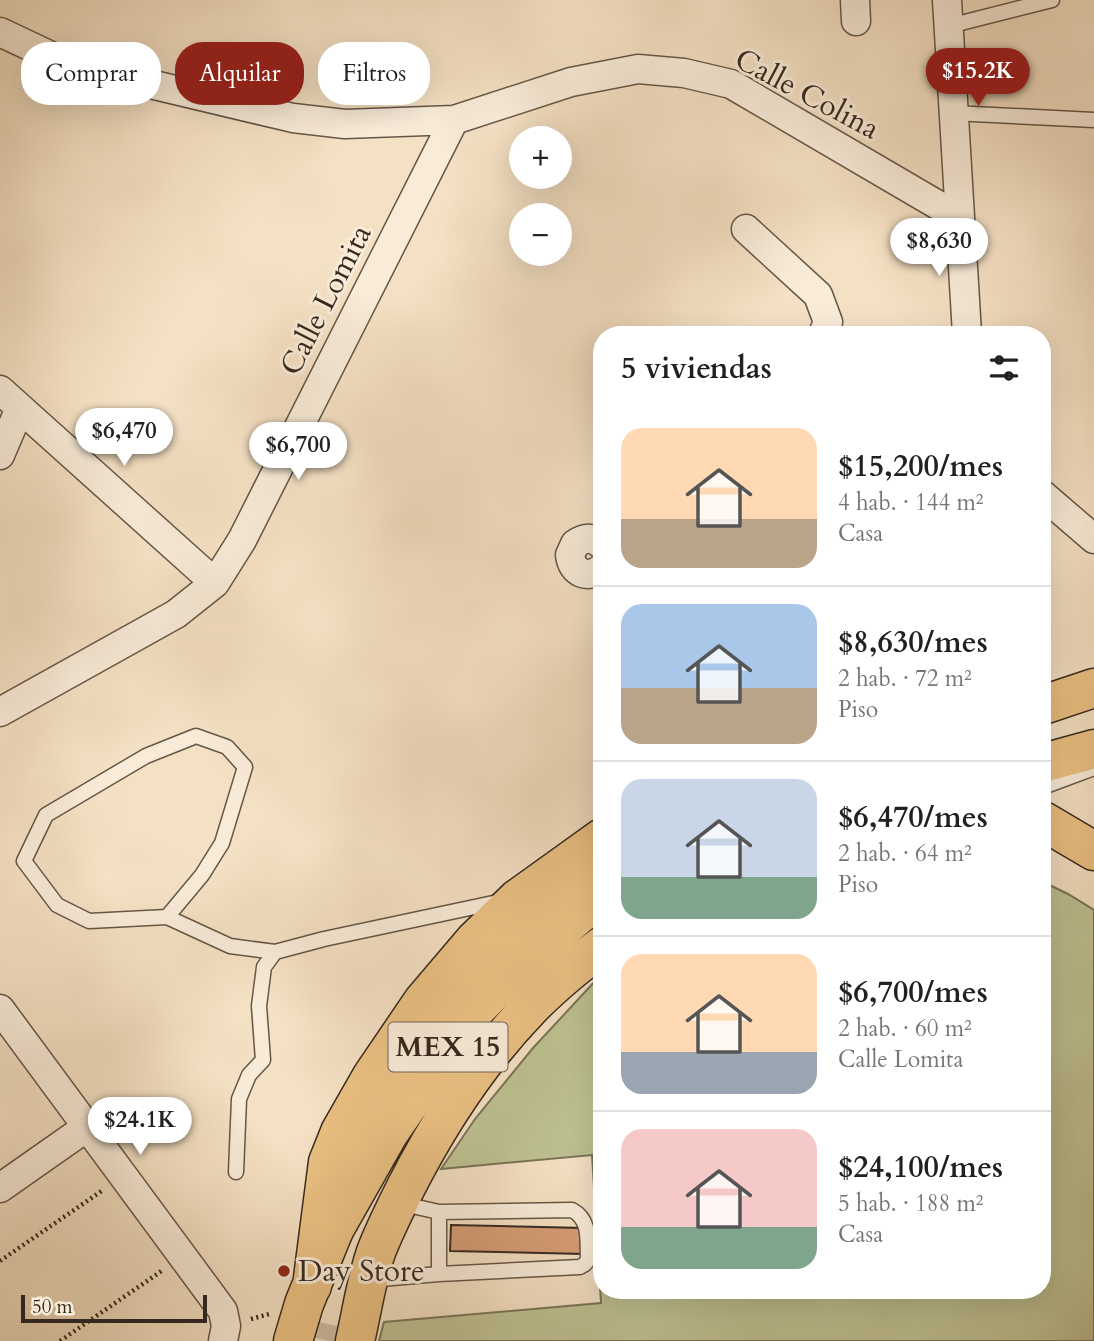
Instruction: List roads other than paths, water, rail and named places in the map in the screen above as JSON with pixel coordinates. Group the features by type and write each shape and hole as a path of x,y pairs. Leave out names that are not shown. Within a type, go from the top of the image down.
{"main road":[{"path":"1051,761 1094,749"},
{"path":"1051,826 1094,852"},
{"path":"326,1314 328,1162 340,1132 372,1076 423,1001 474,941 517,899 593,844"},
{"path":"1051,854 1094,879"},
{"path":"334,1230 343,1178 366,1119 439,1014 482,960 530,911 593,866"},
{"name":"MEX 15","path":"293,1341 326,1314 334,1230 389,1133 470,1015 519,966 593,904"},
{"name":"MEX 15","path":"372,1266 398,1203 445,1117 495,1047 530,1008 593,953"},
{"path":"326,1314 344,1296 359,1271 372,1266"}],"street":[{"path":"948,13 967,326"},
{"name":"Calle Colina","path":"0,32 70,65 293,118 345,124 454,120 571,82 638,69 684,73 731,84 960,218"},
{"name":"Calle Lomita","path":"0,712 176,614 215,583 242,540 454,120"},
{"path":"746,229 818,295 828,322 826,326"},
{"path":"10,399 215,583"},
{"path":"0,456 10,399"},
{"path":"1051,502 1094,539"},
{"path":"0,1011 223,1311 225,1334"},
{"path":"0,1188 87,1127"}],"lane":[{"path":"948,13 1052,0"},
{"path":"953,113 1094,120"},
{"path":"167,917 202,875 222,844 245,767 227,747 196,736 146,756 46,815 24,861 57,905 89,921 167,917 230,946 275,952 324,939 517,899"},
{"path":"1051,784 1094,768"},
{"path":"236,1172 239,1099 249,1075 262,1060 259,1006 264,967 275,952"},
{"path":"372,1266 439,1274 580,1267 588,1259 586,1221 572,1210 439,1212 398,1203"},
{"path":"439,1212 439,1274"}],"tunnel":[{"path":"328,1341 332,1325"}],"place":[{"name":"Day Store","path":"284,1271"}]}
